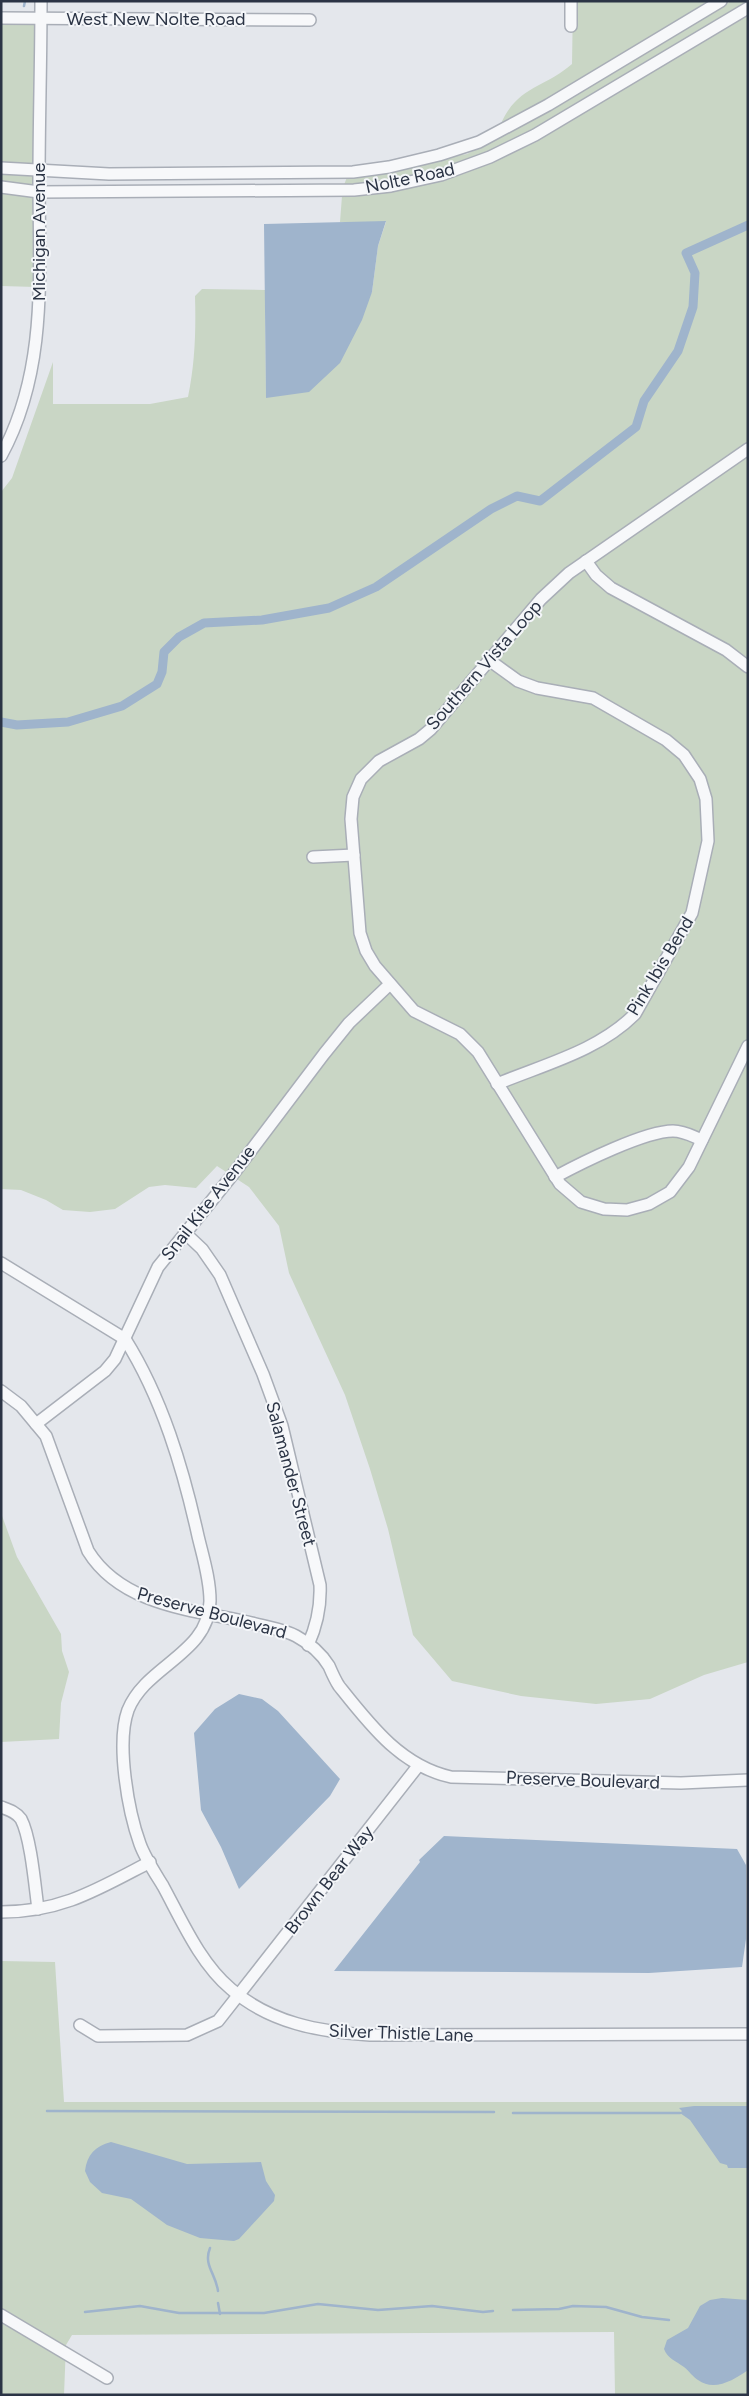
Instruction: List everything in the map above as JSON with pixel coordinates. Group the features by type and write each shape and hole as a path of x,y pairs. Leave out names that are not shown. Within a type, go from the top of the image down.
{"street":[{"name":"Michigan Avenue","path":"1,456 23,407 36,354 40,289 41,1"},
{"path":"571,1 571,26"},
{"name":"Nolte Road","path":"1,168 109,174 353,172 389,167 439,155 479,142 514,124 721,1"},
{"name":"Nolte Road","path":"1,187 39,192 354,190 391,186 441,175 490,157 534,134 748,8"},
{"name":"West New Nolte Road","path":"1,18 310,20"},
{"name":"Southern Vista Loop","path":"748,449 569,572 541,599 431,729 419,739 379,760 361,779 352,797 350,819 360,933 366,951 390,984 414,1011 460,1034 478,1052 555,1177 581,1202 604,1209 627,1210 649,1204 670,1192 689,1167 748,1046"},
{"path":"586,560 596,575 611,588 726,650 748,667"},
{"name":"Pink Ibis Bend","path":"489,660 518,680 537,688 593,698 672,745 684,755 700,779 706,799 708,840 692,913 635,1014 602,1041 497,1084"},
{"path":"313,857 354,855"},
{"name":"Snail Kite Avenue","path":"36,1424 105,1371 115,1359 158,1267 349,1023 390,984"},
{"path":"555,1177 571,1168 649,1135 671,1131 684,1132 702,1140"},
{"name":"Salamander Street","path":"185,1233 202,1249 220,1275 282,1426 320,1585 321,1603 316,1627 308,1645"},
{"path":"1,1263 125,1339 136,1357 163,1417 185,1477 207,1577 210,1601 208,1613"},
{"name":"Preserve Boulevard","path":"1,1391 21,1406 46,1436 88,1551 98,1566 130,1591 149,1599 269,1627 294,1636 317,1650 338,1684 388,1742 407,1760 418,1766 430,1772 451,1777 681,1783 748,1780"},
{"name":"Silver Thistle Lane","path":"208,1613 199,1636 182,1653 149,1678 135,1696 124,1726 122,1742 132,1818 140,1846 211,1969 240,1995 265,2012 296,2024 329,2033 370,2035 748,2034"},
{"name":"Brown Bear Way","path":"80,2025 98,2036 187,2035 218,2021 418,1766"},
{"path":"1,1807 13,1811 21,1820 27,1838 38,1909"},
{"path":"1,1912 57,1906 82,1898 150,1862"},
{"path":"1,2315 107,2378"}],"green space":[{"path":"573,1 711,1 546,101 500,126 514,103 523,95 572,64"},
{"path":"731,1 748,2 532,130 489,152 440,170 390,181 344,185 347,177 467,154 550,110"},
{"path":"748,13 748,1662 704,1675 650,1699 596,1704 521,1696 452,1681 413,1635 388,1529 345,1395 289,1273 279,1226 249,1187 217,1166 196,1188 165,1185 149,1187 115,1209 90,1212 63,1210 46,1200 21,1190 1,1189 1,492 12,478 53,362 53,404 150,404 188,397 194,347 195,296 202,289 265,290 266,397 309,391 372,292 378,246 386,222 340,222 342,196 442,179"},
{"path":"1,22 36,22 35,166 1,163"},
{"path":"1,173 34,176 34,187 1,182"},
{"path":"1,192 34,197 36,287 1,286"},
{"path":"1,1513 17,1557 61,1634 62,1651 69,1672 61,1703 59,1739 1,1742"},
{"path":"1,1961 55,1962 64,2102 748,2102 748,2395 615,2395 614,2332 72,2335 66,2345 64,2395 1,2395"}],"water":[{"path":"386,221 378,246 372,292 362,320 340,363 309,392 266,398 264,224"},
{"path":"239,1694 262,1699 278,1711 340,1779 330,1796 239,1889 221,1847 201,1810 194,1733 215,1709"},
{"path":"444,1836 737,1849 746,1865 746,1939 742,1967 649,1973 334,1971 420,1862 419,1860"},
{"path":"694,2106 748,2106 748,2168 728,2168 727,2165 720,2163 690,2120 680,2113 682,2111 679,2108"},
{"path":"111,2142 187,2164 261,2162 266,2181 275,2195 274,2201 239,2239 234,2241 200,2238 167,2225 131,2199 102,2193 90,2182 85,2171 90,2156 100,2146"},
{"path":"722,2298 748,2300 748,2370 730,2381 711,2385 696,2379 684,2367 670,2358 664,2349 667,2340 688,2328 700,2306 710,2300"}],"waterway":[{"path":"24,6 25,1"},
{"path":"1,722 17,725 68,722 122,706 157,684 162,672 164,652 179,637 204,623 262,620 329,608 376,587 491,509 517,496 540,501 636,427 644,401 678,351 693,307 695,273 686,253 748,225"},
{"path":"47,2111 494,2112"},
{"path":"513,2113 680,2113"},
{"path":"210,2248 208,2260 218,2291"},
{"path":"218,2303 220,2314"},
{"path":"85,2312 140,2306 179,2313 264,2313 318,2304 378,2310 432,2306 483,2312 493,2311"},
{"path":"513,2310 559,2309 573,2306 606,2307 642,2317 669,2320"}]}
